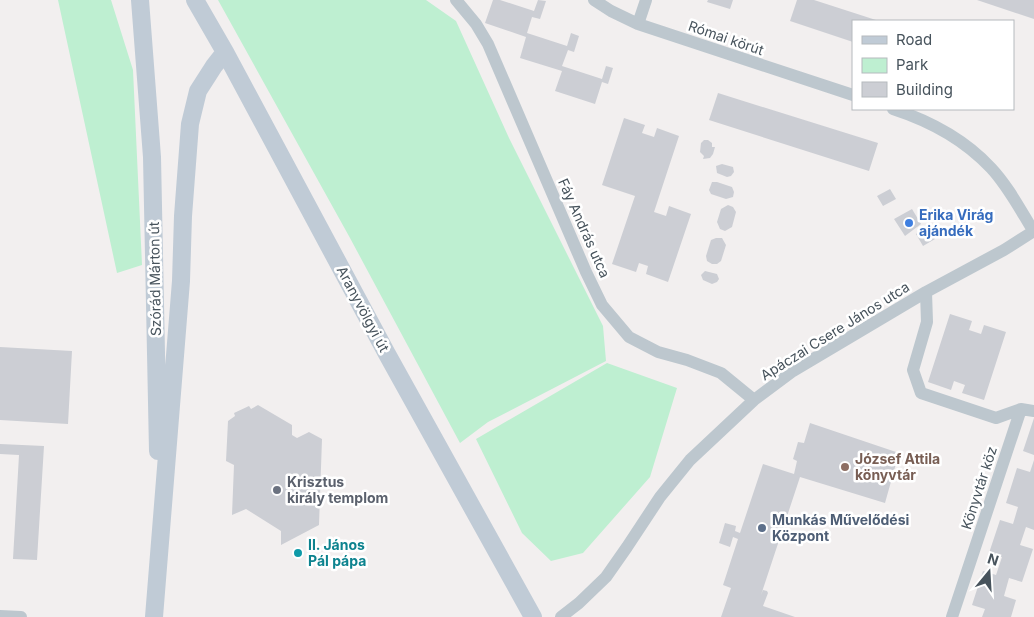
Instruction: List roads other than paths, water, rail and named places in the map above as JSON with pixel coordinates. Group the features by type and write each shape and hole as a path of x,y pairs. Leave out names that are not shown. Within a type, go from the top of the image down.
{"street":[{"name":"Szórád Márton út","path":"140,0 152,157 160,559"},
{"name":"Aranyvölgyi út","path":"195,0 225,52 387,354 533,617"},
{"name":"Fáy András utca","path":"456,0 476,24 488,44 586,272 602,304 629,336 658,352 722,373 754,400"},
{"name":"Római körút","path":"594,0 611,11 638,24 852,96"},
{"path":"638,24 646,0"},
{"name":"Szórád Márton út","path":"154,617 181,281 183,216 190,124 198,91 225,52"},
{"path":"896,110 936,125 974,151 992,169 1034,232"},
{"name":"Apáczai Csere János utca","path":"561,617 606,577 660,497 690,460 754,400 793,371 926,292 1034,232"},
{"name":"Apáczai Csere János utca","path":"926,292 928,322 913,370 921,393 996,418 1021,409"},
{"path":"1021,409 1034,411"},
{"name":"Könyvtár köz","path":"952,617 1021,409"},
{"path":"0,616 21,617"}],"place":[{"name":"Erika Virág ajándék","path":"909,223"},
{"name":"József Attila könyvtár","path":"845,467"},
{"name":"Krisztus király templom","path":"277,490"},
{"name":"Munkás Művelődési Központ","path":"762,528"},
{"name":"II. János Pál pápa","path":"298,553"}]}
